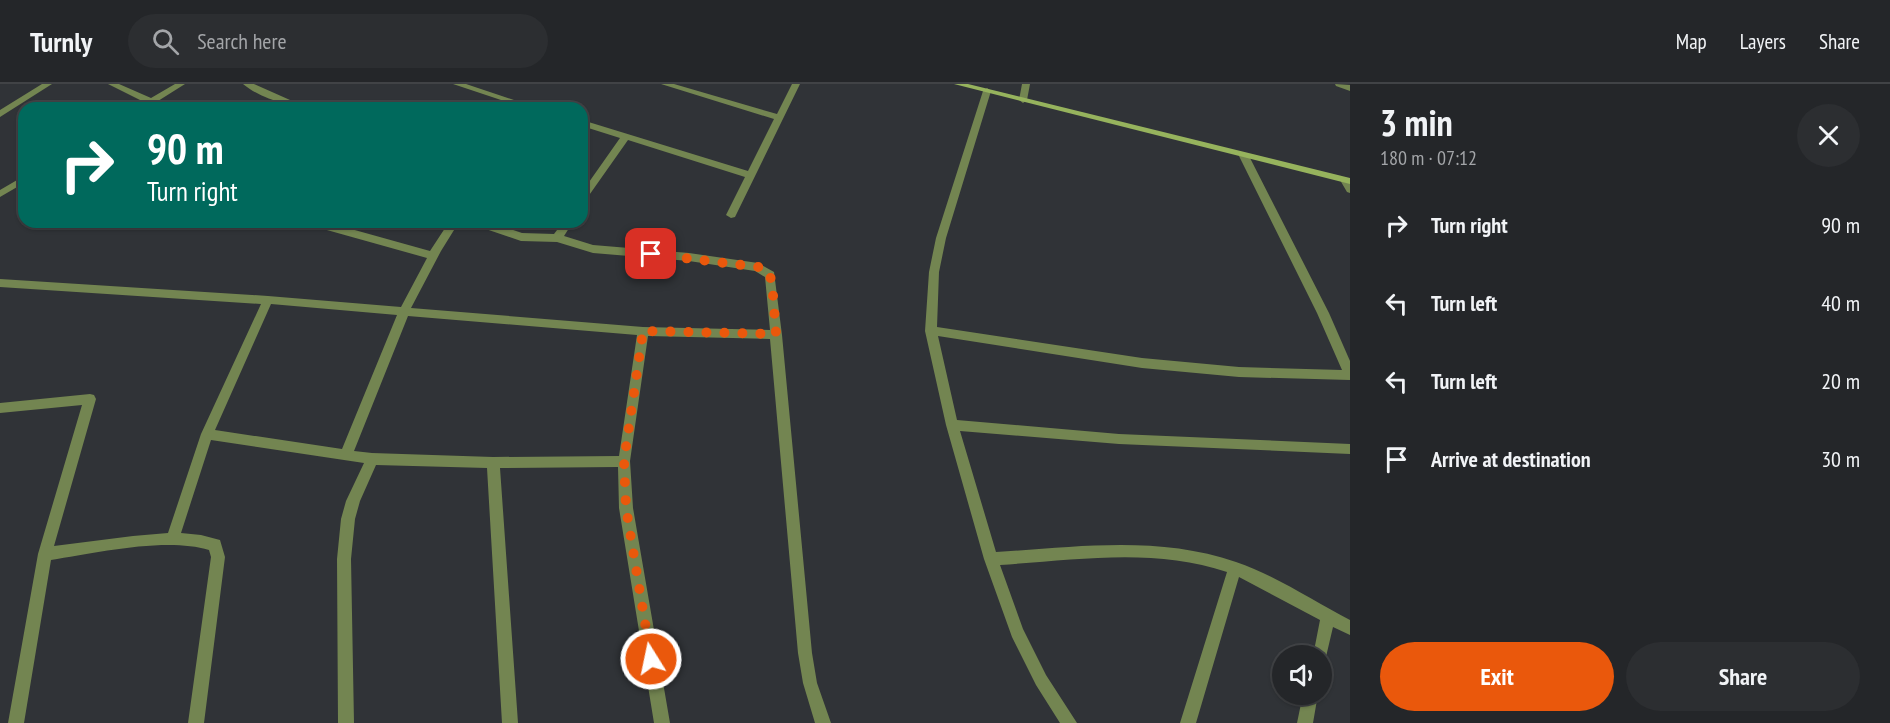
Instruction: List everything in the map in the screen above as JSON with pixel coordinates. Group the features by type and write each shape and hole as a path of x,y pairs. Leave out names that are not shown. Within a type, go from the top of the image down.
{"street":[{"path":"19,102 48,84"},
{"path":"112,84 152,101 181,84"},
{"path":"247,84 287,102"},
{"path":"457,84 515,102"},
{"path":"665,84 780,118"},
{"path":"731,215 796,84"},
{"path":"958,84 1348,180 1350,190"},
{"path":"1023,100 1026,84"},
{"path":"1339,84 1350,88"},
{"path":"987,91 941,238 934,272 931,331 952,425 991,559 1017,632 1041,680 1069,723"},
{"path":"0,114 18,103"},
{"path":"588,125 751,175"},
{"path":"588,189 626,136"},
{"path":"931,331 1152,364 1239,372 1350,375 1323,313 1244,156"},
{"path":"588,180 593,181"},
{"path":"0,194 18,183"},
{"path":"334,228 431,255"},
{"path":"346,454 404,312 431,255 450,228"},
{"path":"495,228 521,237 557,238 593,249 689,257 763,268 770,275 805,653 810,683 823,723"},
{"path":"557,238 563,228"},
{"path":"0,282 268,300 643,331 776,334"},
{"path":"173,538 207,434 268,300"},
{"path":"643,331 624,461 626,508 662,723"},
{"path":"0,408 90,399 45,554 16,723"},
{"path":"952,425 1119,439 1350,449"},
{"path":"207,434 372,459 492,463 624,461"},
{"path":"346,723 344,559 348,519 353,501 372,459"},
{"path":"492,463 510,723"},
{"path":"45,554 173,538 208,542 215,545 218,557 196,723"},
{"path":"991,559 1142,551 1208,559 1235,568 1350,628"},
{"path":"1188,723 1235,568"},
{"path":"1322,645 1328,617"},
{"path":"1305,723 1309,705"}],"route":[{"path":"651,254 758,267 768,271 772,282 776,334 643,331 624,461 624,487 651,659"}]}
